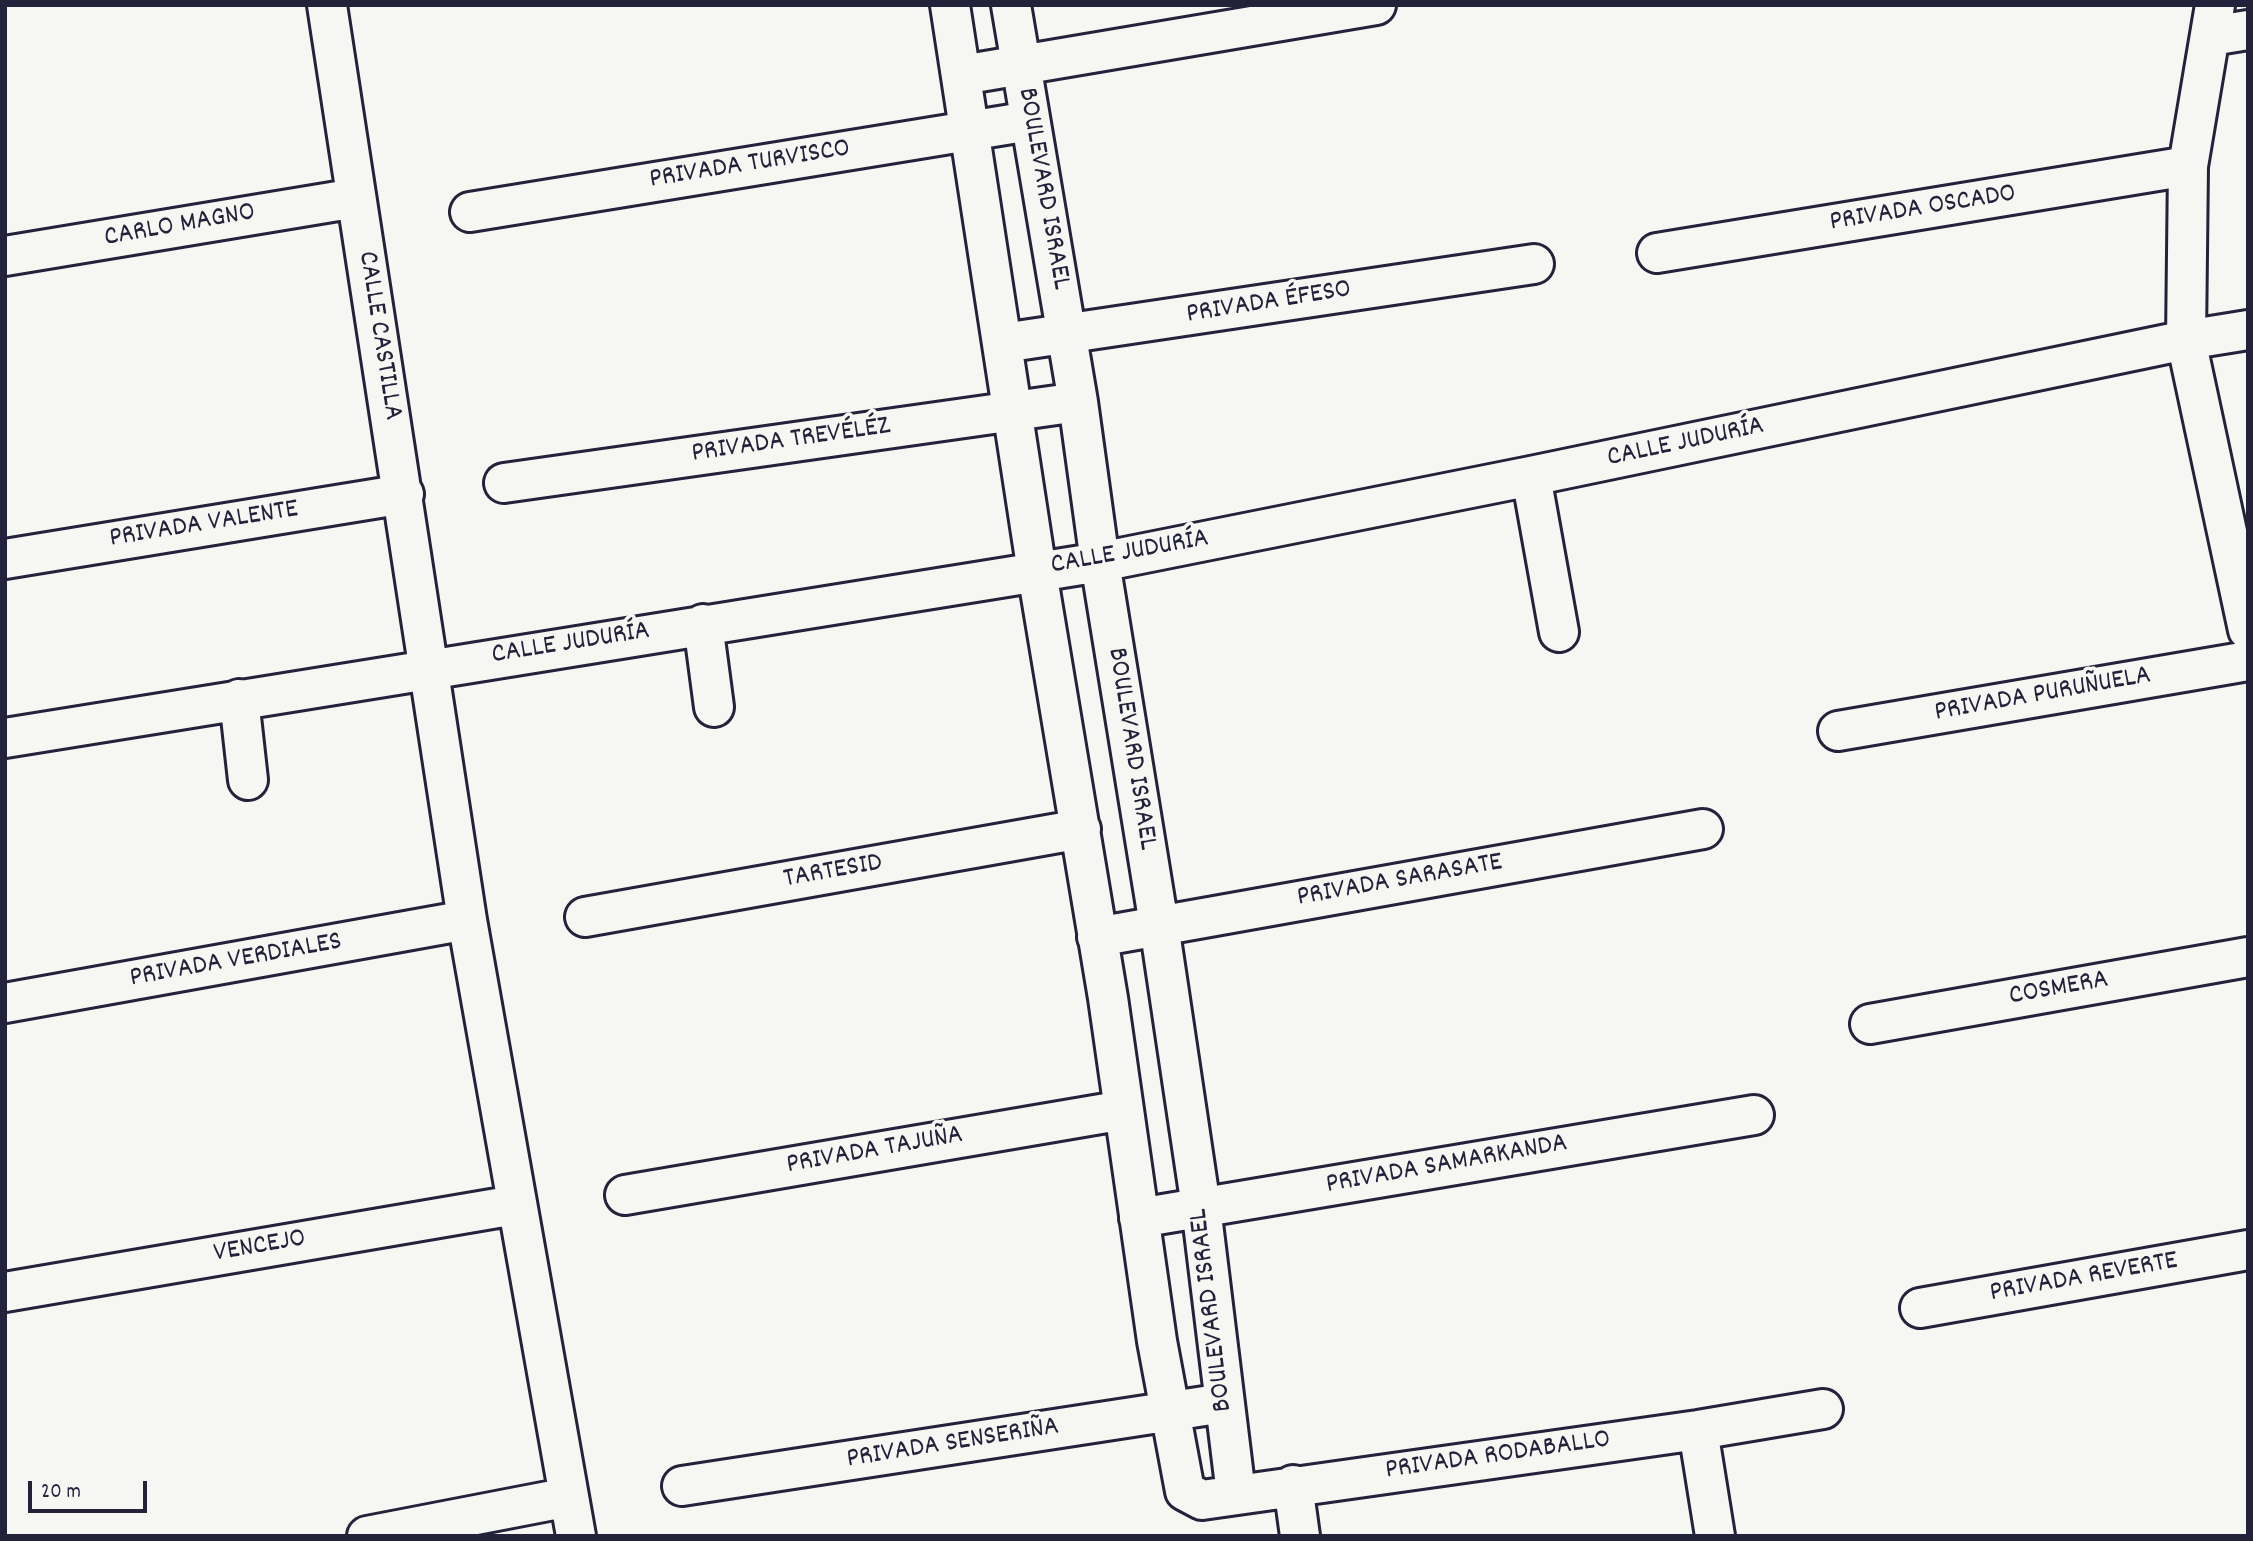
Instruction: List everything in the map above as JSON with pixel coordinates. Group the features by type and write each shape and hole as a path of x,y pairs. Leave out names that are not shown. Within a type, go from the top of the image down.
{"street":[{"name":"CALLE CASTILLA","path":"327,5 404,494 427,668 467,920 515,1205 576,1536"},
{"name":"BOULEVARD ISRAEL","path":"950,5 1037,572 1081,829 1181,1482"},
{"name":"BOULEVARD ISRAEL","path":"1011,5 1078,402 1100,562 1159,925 1201,1207 1236,1494"},
{"path":"962,75 1376,5"},
{"path":"2225,24 2188,166 2186,340 2248,630"},
{"name":"PRIVADA TURVISCO","path":"470,212 1030,121"},
{"name":"PRIVADA OSCADO","path":"1657,253 2188,166"},
{"name":"CARLO MAGNO","path":"5,256 356,198"},
{"name":"PRIVADA ÉFESO","path":"1003,343 1534,264"},
{"name":"CALLE JUDURÍA","path":"5,738 427,668 1100,562 2186,340 2248,330"},
{"name":"PRIVADA TREVÉLÉZ","path":"504,483 1078,402"},
{"path":"1531,476 1559,632"},
{"name":"PRIVADA VALENTE","path":"5,559 404,494"},
{"path":"703,624 714,707"},
{"name":"PRIVADA PURUÑUELA","path":"1838,732 2248,661"},
{"path":"239,699 248,780"},
{"name":"TARTESID","path":"585,917 1081,829"},
{"name":"PRIVADA SARASATE","path":"1097,937 1703,829"},
{"name":"PRIVADA VERDIALES","path":"5,1003 467,920"},
{"name":"COSMERA","path":"1870,1024 2248,957"},
{"name":"PRIVADA TAJUÑA","path":"625,1195 1124,1110"},
{"name":"PRIVADA SAMARKANDA","path":"1139,1218 1754,1115"},
{"name":"VENCEJO","path":"5,1292 515,1205"},
{"name":"PRIVADA REVERTE","path":"1920,1308 2248,1250"},
{"name":"PRIVADA SENSERIÑA","path":"682,1486 1224,1403"},
{"name":"PRIVADA RODABALLO","path":"1181,1482 1185,1491 1202,1500 1293,1485 1698,1430 1823,1409"},
{"path":"1698,1430 1715,1536"},
{"path":"1293,1485 1300,1536"},
{"path":"367,1536 569,1497"}]}
